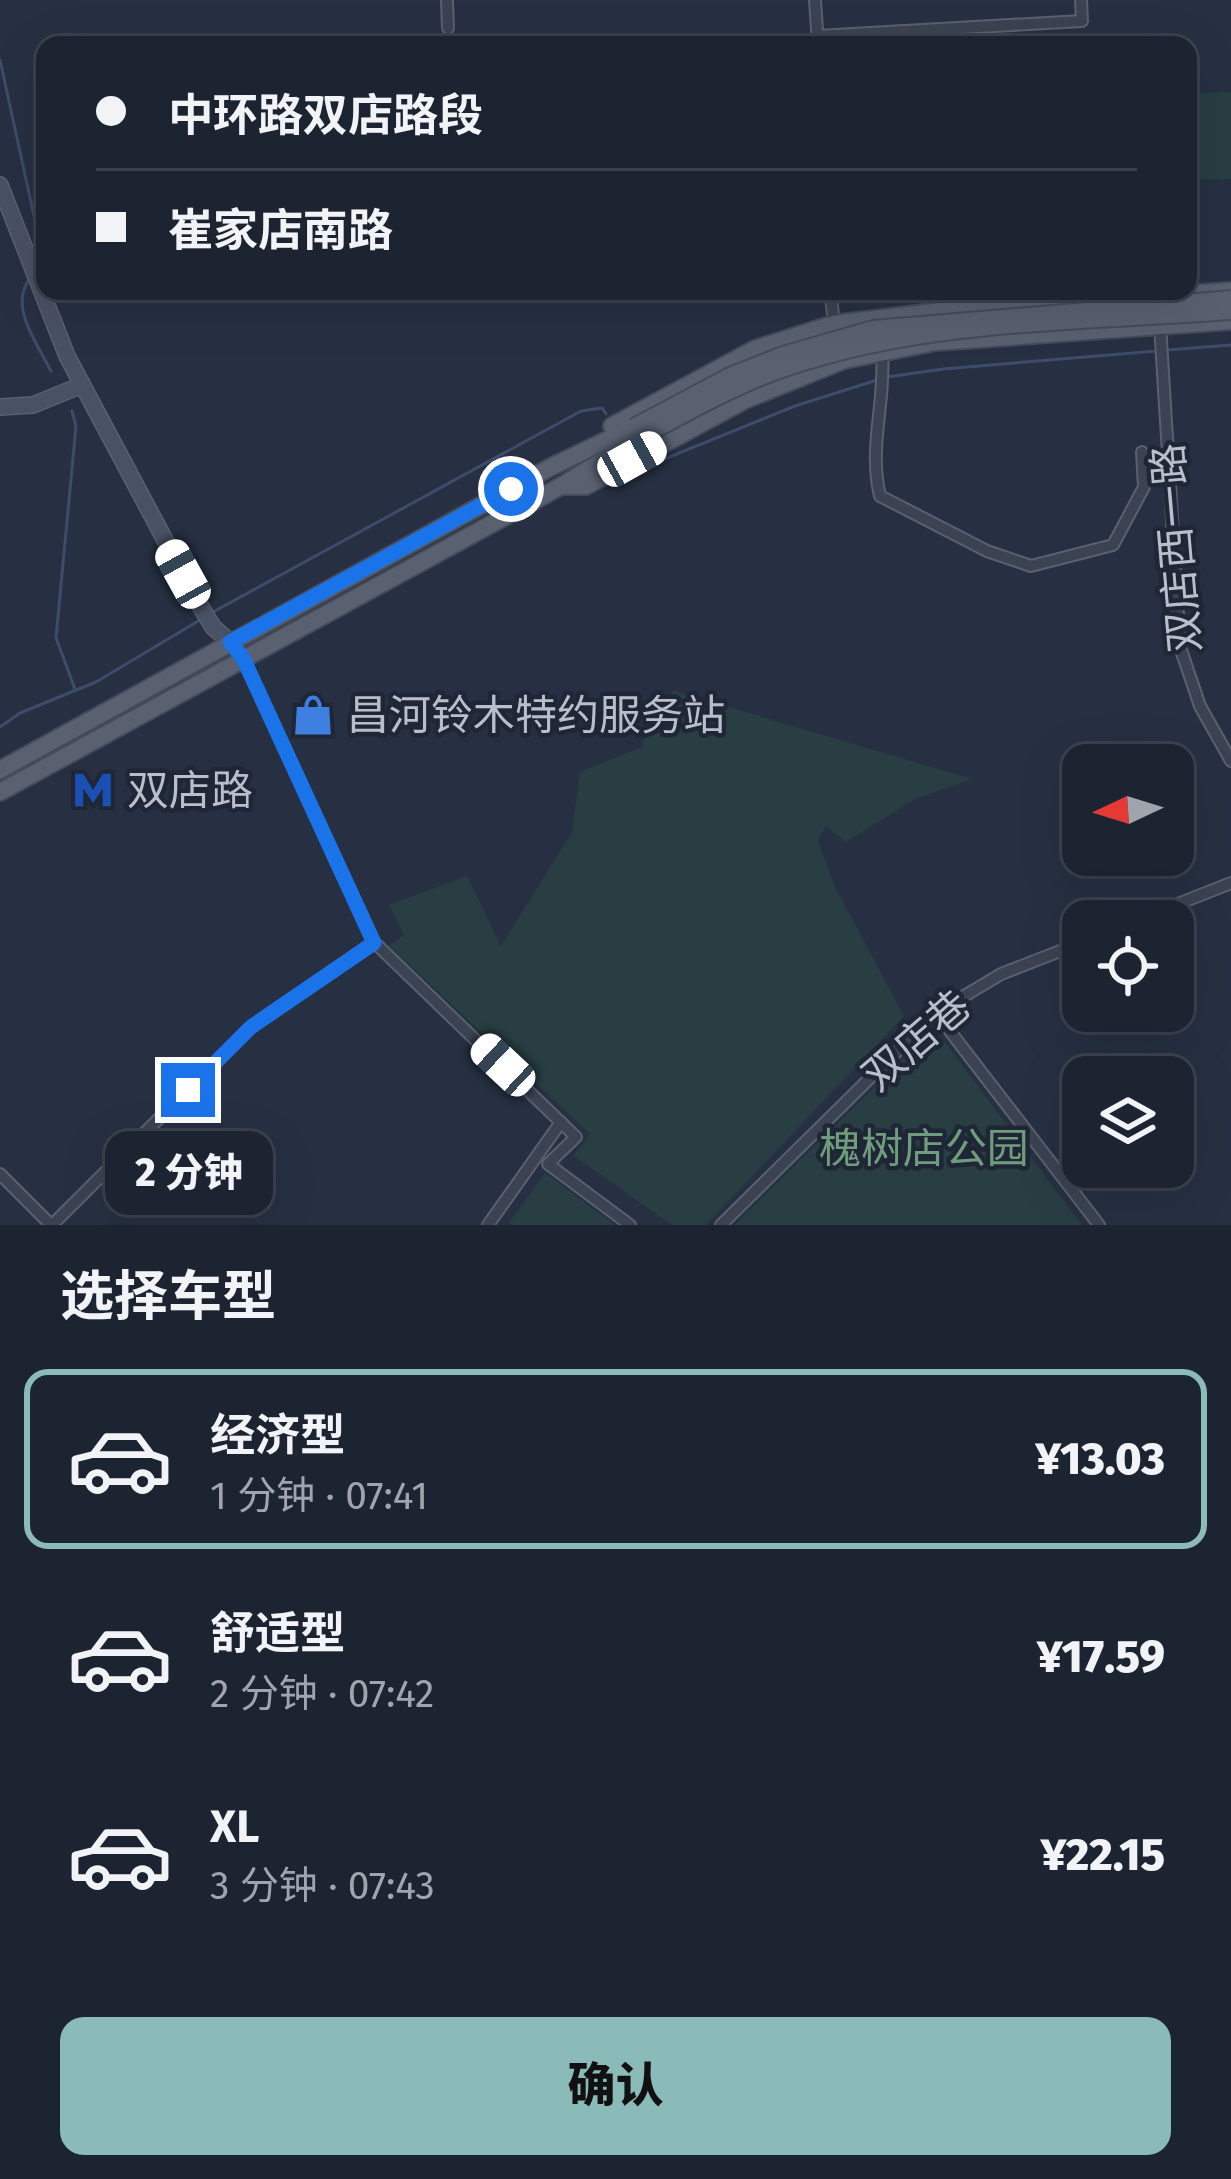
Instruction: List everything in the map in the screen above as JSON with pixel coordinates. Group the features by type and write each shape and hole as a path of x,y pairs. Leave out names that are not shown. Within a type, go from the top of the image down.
{"main road":[{"path":"1197,297 1231,295"},
{"path":"1197,298 1231,295"},
{"path":"0,770 755,350 833,324 950,310 1137,300"},
{"path":"0,792 560,486 730,376 873,329 1174,300"},
{"path":"551,467 736,386 866,345 935,333 1231,311"},
{"path":"560,486 586,485 745,400 844,360 936,342 1161,333 1231,321"}],"street":[{"path":"447,0 448,28"},
{"path":"815,0 818,36"},
{"path":"874,36 1082,21 1081,0"},
{"path":"0,184 36,276"},
{"path":"45,300 67,356 199,604 213,627 243,658 374,943 576,1137 548,1164 630,1225"},
{"path":"831,300 844,360"},
{"name":"双店西一路","path":"1161,333 1180,647 1200,706 1231,761"},
{"path":"882,351 884,378 872,464 880,496 987,550 1031,566 1113,545 1144,487 1142,452"},
{"path":"0,407 33,404 82,385"},
{"path":"1188,900 1231,883"},
{"path":"0,1174 52,1225 251,1027 374,943"},
{"name":"双店巷","path":"721,1225 936,1013 1001,974 1062,950"},
{"path":"936,1013 1099,1225"},
{"path":"488,1225 562,1122"}],"green space":[{"path":"1231,92 1231,179 1197,180 1197,94"},
{"path":"674,691 972,779 915,799 846,842 826,826 818,840 834,885 904,1016 706,1225 672,1225 574,1156 590,1134 389,946 404,935 389,905 467,876 501,946 572,832 580,772 642,747 653,705"},
{"name":"槐树店公园","path":"923,1039 944,1041 1082,1225 734,1225"},
{"path":"545,1173 615,1225 509,1223"}],"waterway":[{"path":"0,60 36,225"},
{"path":"29,280 22,302 24,314 51,371"},
{"path":"1167,350 1231,345"},
{"path":"887,377 1157,351"},
{"path":"647,466 795,406 877,380"},
{"path":"213,612 581,411 602,408 606,414"},
{"path":"72,411 76,426 56,638 75,689"},
{"path":"0,727 20,713 96,682 200,620"}],"place":[{"name":"昌河铃木特约服务站","path":"313,715"},
{"name":"双店路","path":"93,790"}],"route":[{"path":"188,1090 251,1027 374,943 243,658 230,642 511,489"}]}
